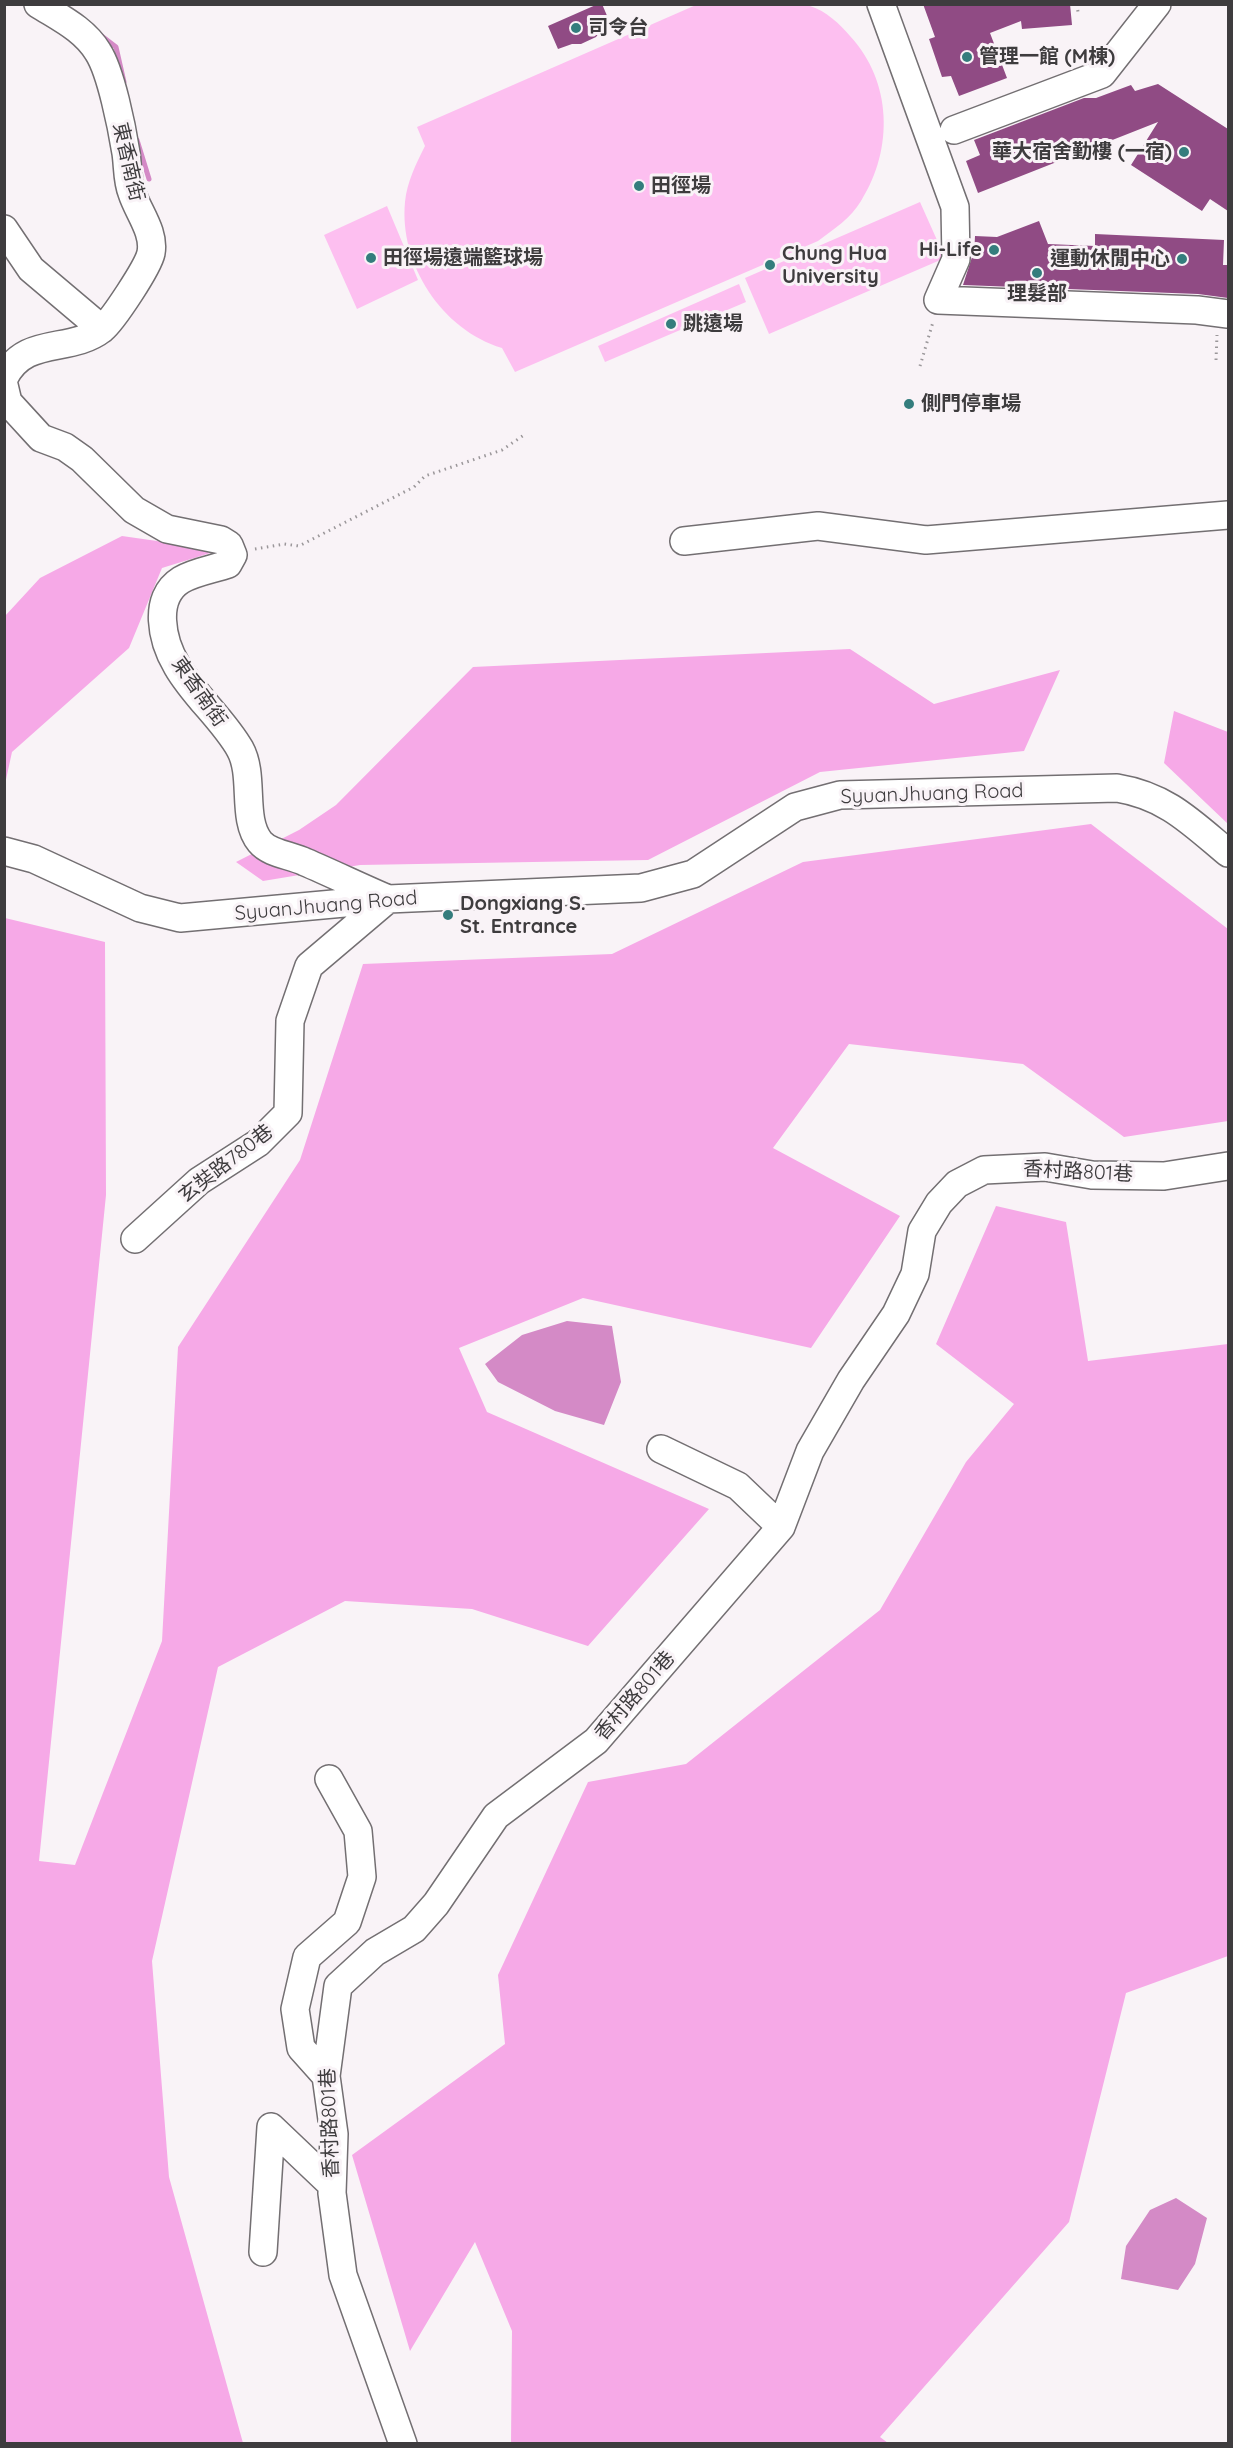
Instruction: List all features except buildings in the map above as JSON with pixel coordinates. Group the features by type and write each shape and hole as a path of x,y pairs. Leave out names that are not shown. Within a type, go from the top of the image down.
{"street":[{"name":"東香南街","path":"38,4 81,31 99,53 110,85 123,140 131,192 152,238 151,254 118,313 102,329 89,337 28,352 6,372 8,402 41,438 65,447 82,459 134,510 167,529 221,540 229,545 233,555 228,564 182,580 171,589 162,606 164,634 176,666 241,750 246,768 252,827 259,841 267,849 302,860 388,899"},
{"path":"881,4 955,207 956,259 938,300 1197,310 1228,314"},
{"path":"954,130 1102,74 1157,4"},
{"path":"4,229 31,269 102,329"},
{"path":"684,541 818,526 926,540 1228,515"},
{"name":"SyuanJhuang Road","path":"4,851 34,859 140,908 180,918 388,899 641,888 693,874 795,807 840,795 1117,788 1140,792 1176,810 1228,853"},
{"name":"玄奘路780巷","path":"135,1239 199,1181 258,1143 288,1113 290,1021 309,966 388,899"},
{"name":"香村路801巷","path":"403,2444 343,2276 332,2185 334,2134 326,2076 338,1986 375,1952 414,1929 436,1904 496,1816 596,1742 782,1527 810,1452 851,1380 901,1304 915,1274 922,1232 939,1203 957,1184 984,1170 1045,1167 1092,1175 1164,1176 1228,1166"},
{"path":"661,1449 738,1486 782,1527"},
{"path":"326,2076 301,2048 295,2009 307,1957 347,1922 362,1877 358,1831 329,1779"},
{"path":"263,2252 271,2127 332,2185"}],"path":[{"path":"1077,4 1078,12"},
{"path":"920,366 938,300"},
{"path":"233,555 284,544 299,546 414,487 424,476 502,450 524,435"}],"shaded area":[{"name":"田徑場","path":"803,4 822,11 842,27 864,54 881,94 884,116 883,138 872,181 852,213 818,241 515,372 502,348 480,339 443,310 417,271 409,248 405,225 405,202 415,166 425,146 417,127 696,5"},
{"path":"920,202 945,258 769,334 745,278"},
{"name":"田徑場遠端籃球場","path":"387,206 418,280 357,309 324,235"},
{"name":"跳遠場","path":"739,284 746,302 605,362 598,346"},
{"path":"122,536 220,550 162,568 129,648 12,752 5,784 5,616 40,578"},
{"path":"850,649 934,704 1060,670 1024,751 820,772 648,860 360,865 263,881 236,862 299,830 336,805 473,667"},
{"path":"1174,711 1228,732 1228,824 1164,763"},
{"path":"1091,824 1228,929 1228,1121 1124,1137 1023,1064 849,1044 773,1148 900,1216 811,1348 583,1298 459,1348 487,1412 709,1509 588,1646 472,1609 345,1601 218,1667 152,1961 169,2177 243,2443 5,2443 5,918 105,942 106,1195 39,1861 75,1865 162,1641 178,1347 300,1160 363,964 612,954 803,862"},
{"path":"996,1206 1066,1222 1088,1361 1228,1344 1228,1956 1126,1993 1069,2222 880,2437 888,2443 511,2443 512,2331 475,2242 410,2351 352,2155 505,2044 498,1975 588,1782 686,1764 880,1610 966,1462 1014,1404 936,1344"},
{"path":"567,1321 612,1326 621,1382 604,1425 555,1411 498,1382 485,1364 522,1335"},
{"path":"1176,2198 1207,2218 1195,2264 1178,2290 1121,2279 1126,2246 1150,2210"}],"waterway":[{"path":"99,34 116,47 124,82"},
{"path":"137,140 149,179"}],"place":[{"name":"司令台","path":"576,28"},
{"name":"管理一館 (M棟)","path":"967,57"},
{"name":"華大宿舍勤樓 (一宿)","path":"1184,152"},
{"name":"田徑場","path":"639,186"},
{"name":"Hi-Life","path":"994,250"},
{"name":"田徑場遠端籃球場","path":"371,258"},
{"name":"運動休閒中心","path":"1182,259"},
{"name":"Chung Hua University","path":"770,265"},
{"name":"理髮部","path":"1037,273"},
{"name":"跳遠場","path":"671,324"},
{"name":"側門停車場","path":"909,404"},
{"name":"Dongxiang S. St. Entrance","path":"448,915"}]}
